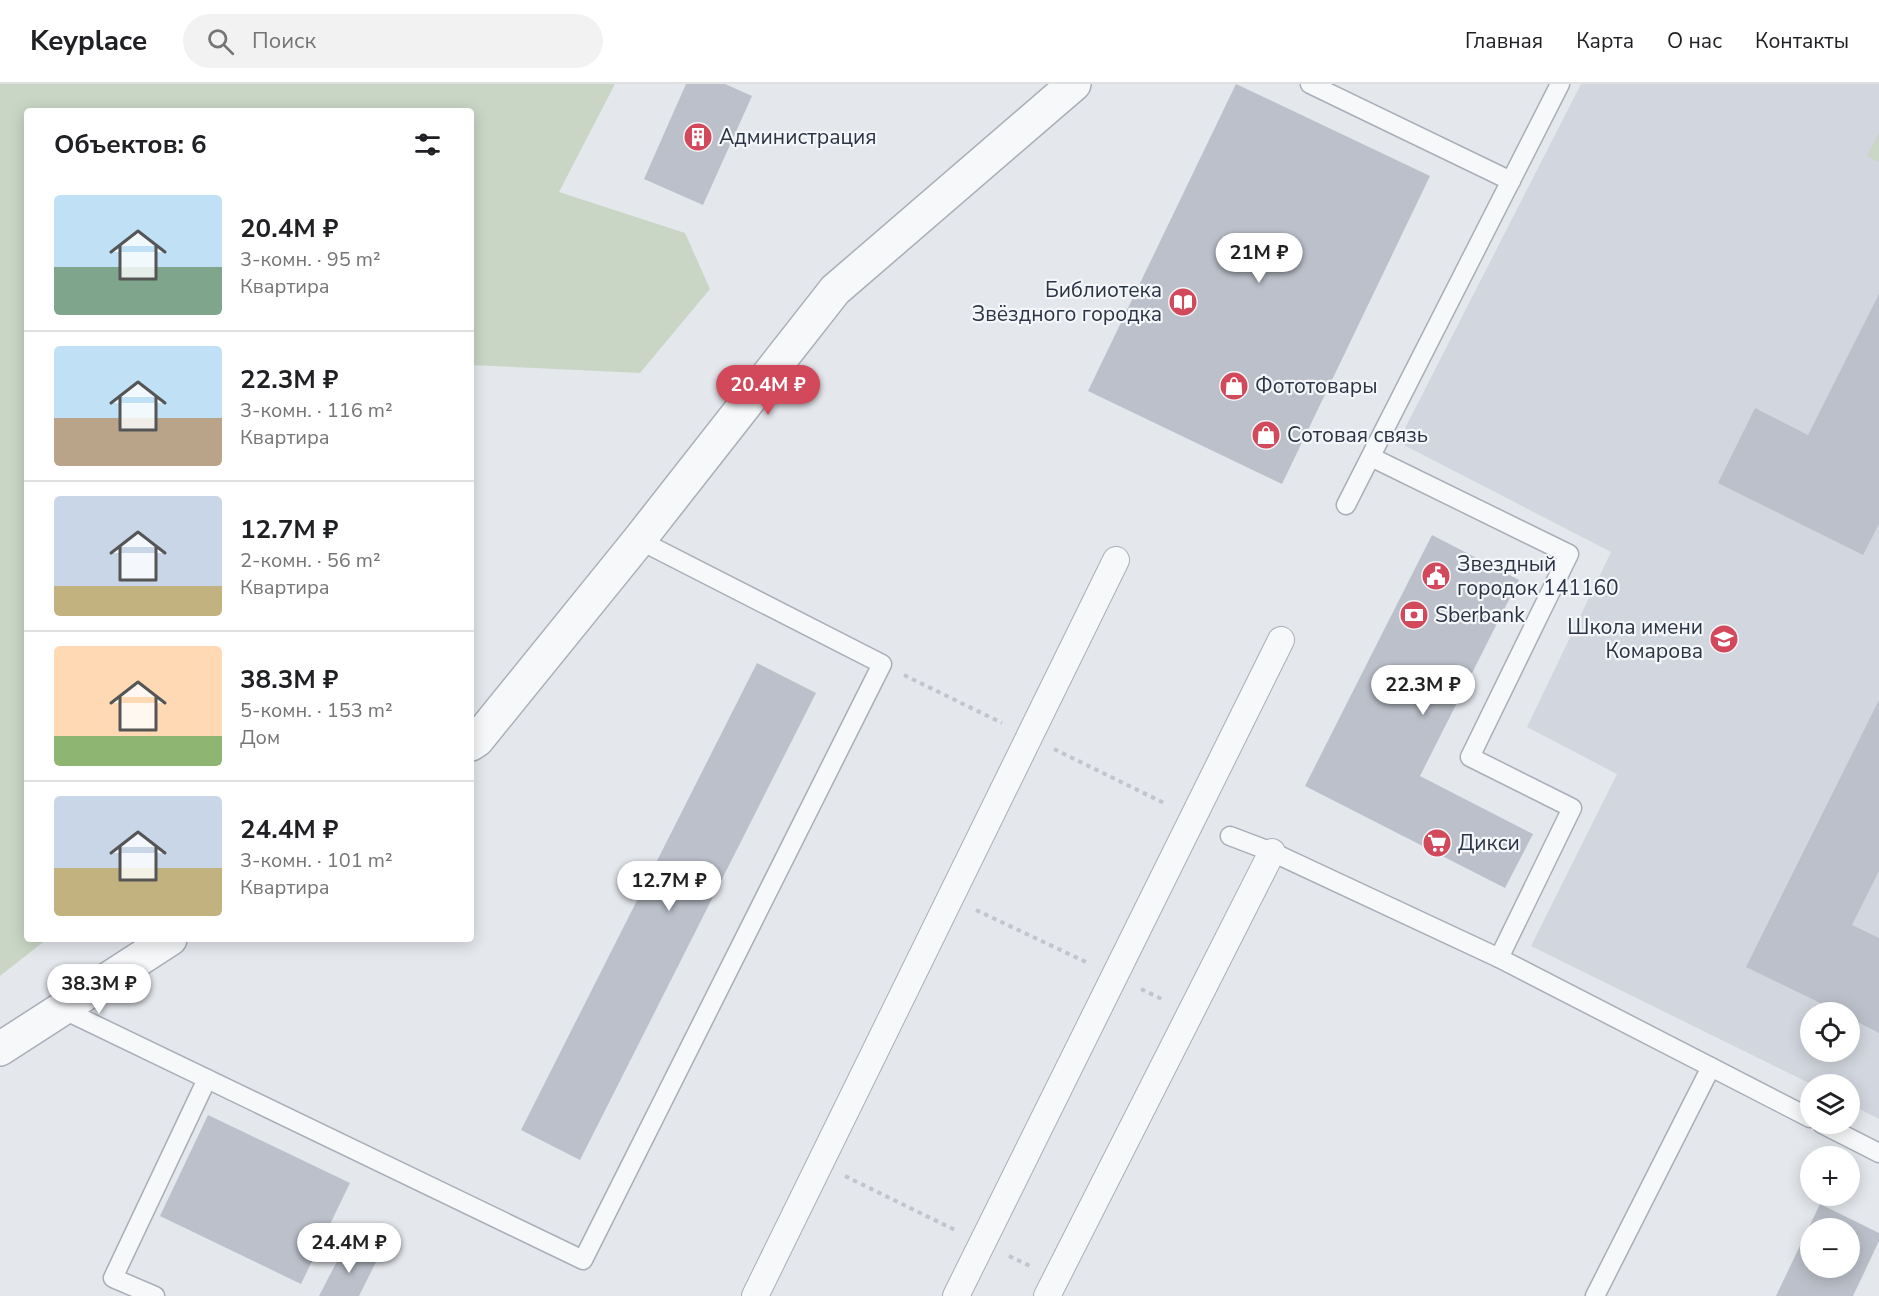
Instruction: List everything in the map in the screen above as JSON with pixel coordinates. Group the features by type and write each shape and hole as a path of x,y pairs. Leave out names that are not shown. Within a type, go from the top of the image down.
{"street":[{"path":"474,742 639,540 835,290 1074,84"},
{"path":"755,1296 1116,560"},
{"path":"956,1296 1281,640"},
{"path":"1051,1287 1272,852"},
{"path":"0,1049 165,942"}],"lane":[{"path":"1310,84 1511,181"},
{"path":"1346,505 1560,84"},
{"path":"1371,457 1569,554 1470,757 1572,808 1499,958"},
{"path":"62,1009 583,1260 882,664 639,540"},
{"path":"1230,836 1272,852 1499,958 1800,1113"},
{"path":"1595,1296 1711,1067"},
{"path":"155,1296 113,1278 207,1078"},
{"path":"1842,1134 1879,1153"}],"path":[{"path":"951,898 1192,1013"},
{"path":"820,1163 982,1243 1051,1287"}],"shaded area":[{"name":"Школа имени Комарова","path":"1581,84 1879,84 1879,1119 1860,1109 1860,1074 1800,1074 1800,1079 1531,946 1617,774 1527,727 1611,552 1398,442"}],"green space":[{"path":"0,84 615,84 559,192 685,233 710,289 640,373 474,365 474,108 24,108 24,942 43,942 0,976"},
{"path":"1879,133 1879,162 1867,156"}],"building":[{"name":"Администрация","path":"686,84 725,84 752,96 703,205 644,179"},
{"path":"1236,84 1430,176 1282,484 1088,391"},
{"path":"1879,294 1879,524 1863,555 1718,483 1755,408 1808,435"},
{"path":"1432,535 1519,580 1420,776 1533,834 1505,888 1305,786"},
{"path":"757,663 816,693 580,1160 521,1130"},
{"path":"1879,700 1879,871 1852,925 1879,938 1879,1033 1860,1023 1860,1002 1818,1002 1746,967"},
{"path":"208,1115 350,1183 301,1284 160,1216"},
{"path":"1819,1206 1824,1206 1848,1218 1813,1218"},
{"path":"1860,1224 1879,1233 1879,1241 1853,1296 1776,1296 1800,1246 1800,1278 1860,1278"},
{"path":"346,1244 377,1260 359,1296 319,1296"}],"place":[{"name":"Администрация","path":"698,137"},
{"name":"Библиотека Звёздного городка","path":"1183,302"},
{"name":"Фототовары","path":"1234,386"},
{"name":"Сотовая связь","path":"1266,435"},
{"name":"Звездный городок 141160","path":"1436,576"},
{"name":"Sberbank","path":"1414,615"},
{"name":"Школа имени Комарова","path":"1724,639"},
{"name":"Дикси","path":"1437,843"}]}
